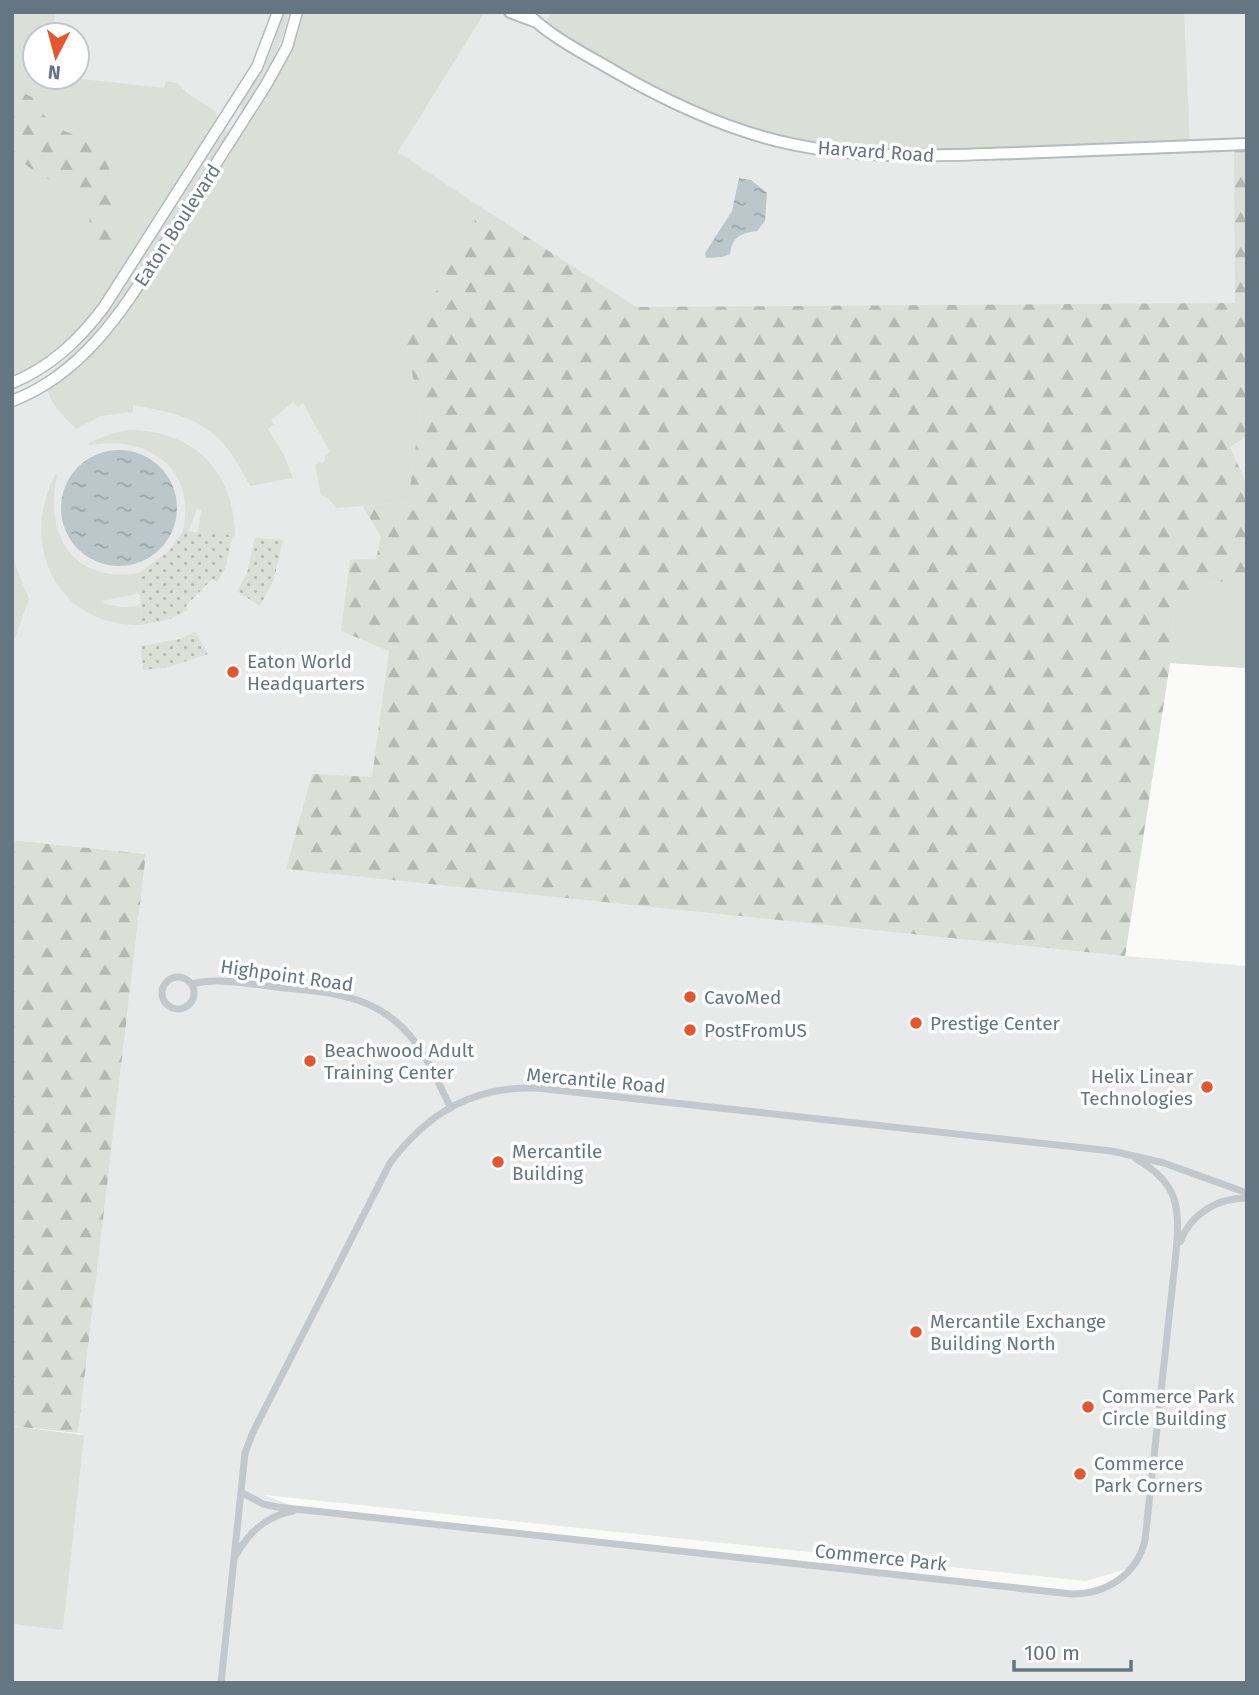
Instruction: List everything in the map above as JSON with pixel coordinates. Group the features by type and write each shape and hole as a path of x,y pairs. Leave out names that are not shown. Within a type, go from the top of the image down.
{"main road":[{"name":"Harvard Road","path":"510,12 534,21 640,86 686,110 794,145 839,152 937,156 1247,144"},
{"name":"Harvard Road","path":"526,12 534,21"}],"street":[{"name":"Eaton Boulevard","path":"12,383 58,357 75,342 104,307 257,67 278,12"},
{"name":"Eaton Boulevard","path":"12,401 46,384 76,364 112,324 266,85 287,47 298,12"},
{"name":"Highpoint Road","path":"191,984 193,997 184,1007 171,1007 166,1003 162,991 170,979 181,977 191,984 218,981 348,996 368,1003 395,1020 416,1044 452,1108"},
{"name":"Mercantile Road","path":"234,1559 245,1453 253,1432 376,1189 390,1163 420,1128 467,1099 489,1093 537,1088 1126,1153 1164,1163 1247,1195"},
{"name":"Commerce Park","path":"241,1492 263,1504 300,1509 1072,1594 1100,1591 1111,1586 1136,1563 1143,1551 1179,1222 1177,1205 1171,1191 1155,1169 1126,1153"},
{"name":"Commerce Park","path":"1176,1253 1186,1228 1206,1209 1219,1202 1247,1195"},
{"name":"Commerce Park","path":"221,1683 234,1559 258,1526 282,1513 300,1509"}],"shaded area":[{"path":"12,12 1247,12 1247,668 1170,663 1125,956 1247,966 1247,1683 12,1683 12,1624 63,1629 83,1435 78,1433 146,854 12,840","holes":["264,1495 1086,1581 1130,1568 1100,1591 1072,1594 300,1509"]}],"green space":[{"path":"12,12 55,12 54,21 21,21 21,91 91,91 91,80 164,88 166,81 177,83 187,93 215,111 218,118 216,132 75,342 12,383"},
{"path":"283,12 289,12 277,50 246,108 241,109 241,103 273,46"},
{"path":"297,12 485,12 398,152 482,208 407,344 420,415 408,502 336,508 329,499 321,495 315,465 325,461 325,455 330,452 303,403 298,407 293,402 271,420 274,424 268,429 284,455 293,478 250,486 229,450 217,437 190,420 133,405 133,412 101,416 76,429 53,403 46,384 102,337 266,85"},
{"path":"552,12 1184,12 1190,146 937,156 794,145 686,110 543,26"},
{"path":"17,90 32,97 46,118 64,131 87,139 100,151 109,168 116,192 114,239 99,255 91,238 88,202 30,168 12,154 12,91"},
{"path":"226,129 229,135 144,267 138,264"},
{"path":"1247,144 1247,436 1230,447 1247,485 1247,579 1206,583 1175,601 1170,663 1125,956 286,869 312,774 372,777 389,651 341,631 350,560 376,559 381,537 363,506 408,502 420,415 407,344 482,208 636,307 1235,303 1234,145"},
{"path":"136,267 141,271 99,333 72,361 44,379 84,343"},
{"path":"128,430 172,437 205,458 218,473 227,492 233,512 235,536 198,533 201,510 197,509 188,532 183,531 183,490 175,473 149,451 131,445 88,443"},
{"path":"55,475 54,508 62,540 70,553 92,569 122,575 139,573 140,593 103,601 104,604 123,607 140,606 141,625 112,622 87,612 67,597 53,577 44,554 41,529 45,502"},
{"path":"183,531 233,535 225,569 217,582 212,579 186,606 188,610 170,619 141,625 139,573 169,551"},
{"path":"255,538 283,540 274,579 260,606 237,591 247,573"},
{"path":"12,539 14,562 29,599 12,647"},
{"path":"1247,579 1247,668 1170,663 1175,601 1206,583"},
{"path":"195,632 208,654 169,667 143,670 141,646 180,639"},
{"path":"12,840 146,854 78,1433 12,1426"},
{"path":"12,1426 84,1435 63,1630 12,1624"}],"water":[{"path":"739,178 751,180 767,193 765,221 757,231 738,237 730,254 706,258 705,253 732,211"},
{"path":"119,450 141,454 160,467 173,486 177,508 173,530 160,549 141,562 119,566 97,562 78,549 65,530 61,508 65,486 78,467 97,454"}],"place":[{"name":"Eaton World Headquarters","path":"233,672"},
{"name":"CavoMed","path":"690,997"},
{"name":"Prestige Center","path":"916,1023"},
{"name":"PostFromUS","path":"690,1030"},
{"name":"Beachwood Adult Training Center","path":"310,1061"},
{"name":"Helix Linear Technologies","path":"1207,1087"},
{"name":"Mercantile Building","path":"498,1162"},
{"name":"Mercantile Exchange Building North","path":"916,1332"},
{"name":"Commerce Park Circle Building","path":"1088,1407"},
{"name":"Commerce Park Corners","path":"1080,1474"}]}
